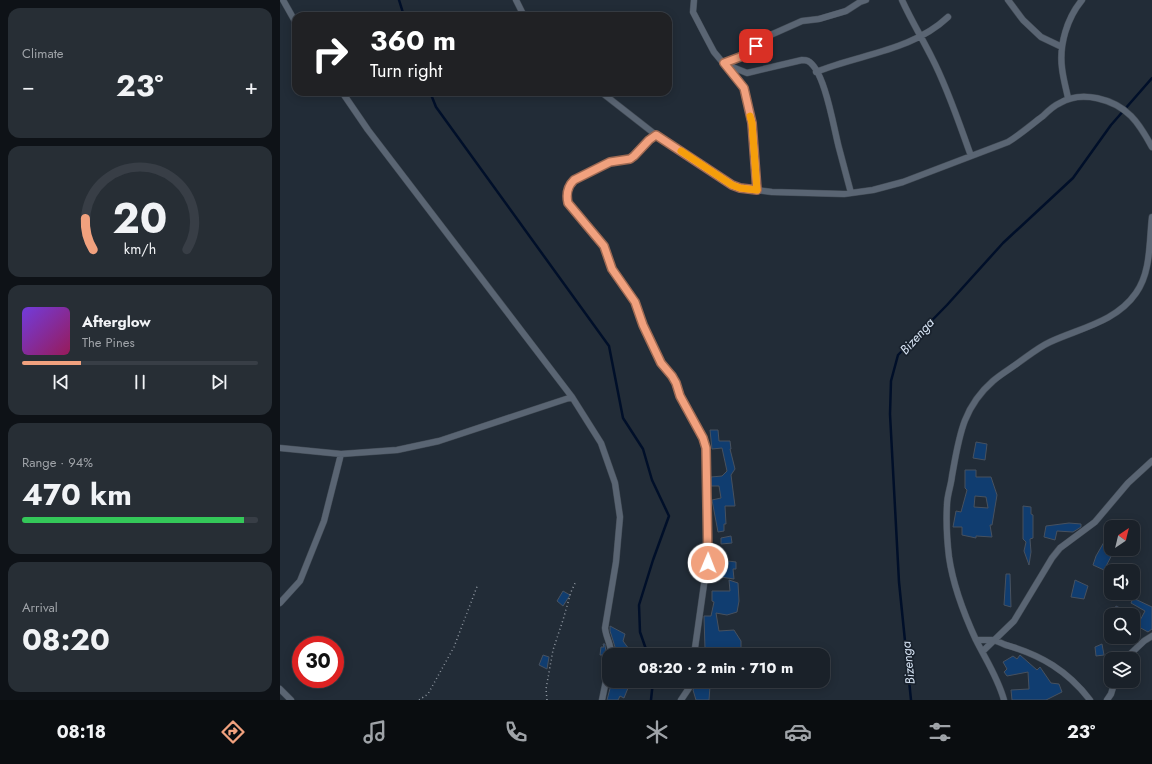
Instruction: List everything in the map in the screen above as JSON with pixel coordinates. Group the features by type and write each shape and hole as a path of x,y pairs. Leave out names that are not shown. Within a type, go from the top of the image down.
{"street":[{"path":"283,0 292,16"},
{"path":"516,0 522,12"},
{"path":"694,0 693,12 714,52 744,88 752,123 757,190"},
{"path":"724,63 740,57 766,37 802,21 819,19 846,11 866,0"},
{"path":"902,0 920,37 932,57 971,156"},
{"path":"1008,0 1023,20 1041,37 1062,47"},
{"path":"1068,98 1062,67 1062,47 1068,24 1082,0"},
{"path":"816,72 883,52 920,37 932,30 948,17"},
{"path":"724,63 747,73 802,60 808,61 814,67 823,84 851,193"},
{"path":"345,96 368,130 572,397 601,443 615,483 620,517 616,562 605,628 611,648"},
{"path":"606,96 656,135 732,185 740,188 757,190 851,193 873,190 903,182 1001,145 1021,134 1057,104 1068,98 1080,96 1087,96 1102,100 1119,107 1139,126 1152,147"},
{"path":"656,135 630,159 610,162 574,180 570,184 567,196 568,203 604,246 612,269 635,302 643,325 661,363 676,383 680,396 705,443 708,508 708,563 695,648"},
{"path":"1004,700 996,676 976,640 953,579 949,557 947,505 959,437 963,424 976,400 994,380 1049,342 1103,320 1129,303 1144,280 1147,267 1152,217"},
{"path":"280,448 341,454 398,450 439,441 572,397"},
{"path":"280,603 300,581 324,521 341,454"},
{"path":"983,651 1017,616 1052,558 1060,548 1095,522 1128,483 1152,461"},
{"path":"1132,652 1152,636"},
{"path":"976,640 994,640 1034,654 1061,669 1080,687 1090,700"},
{"path":"602,700 604,688"},
{"path":"681,700 689,688"},
{"path":"1107,700 1113,688"},
{"path":"280,690 288,699"}],"path":[{"path":"547,700 546,689 552,650 576,581"},
{"path":"419,700 428,694 454,646 478,584"}],"building":[{"path":"710,430 718,430 719,441 730,441 730,449 735,469 731,475 735,506 725,506 726,524 724,524 724,531 718,532 712,500 721,498 719,486 711,486 711,477 722,476 727,471 722,448 712,449"},
{"path":"976,442 987,444 985,460 973,458"},
{"path":"965,470 976,470 976,477 991,477 997,495 992,525 990,525 992,537 976,536 976,538 962,535 962,527 953,527 956,511 961,512 967,490 965,488","holes":["975,496 986,497 988,508 974,507"]},
{"path":"1023,506 1031,507 1031,514 1033,515 1033,538 1030,539 1031,552 1029,565 1024,551 1026,542 1023,539"},
{"path":"1069,523 1081,524 1081,527 1073,532 1057,531 1055,540 1044,537 1046,526"},
{"path":"731,536 732,543 721,544 721,538"},
{"path":"1104,542 1104,556 1111,556 1107,564 1104,564 1104,570 1093,565"},
{"path":"728,561 736,562 736,569 733,569 734,579 714,576 716,568 728,568"},
{"path":"1006,574 1010,574 1011,607 1004,605"},
{"path":"729,580 738,583 739,601 737,612 727,615 716,613 719,631 734,630 741,641 741,648 705,648 704,616 711,616 714,602 712,601 712,591 730,591"},
{"path":"1075,580 1088,586 1084,599 1071,597"},
{"path":"563,591 570,595 563,606 557,601"},
{"path":"1132,600 1137,600 1152,607 1152,629 1148,632 1140,628 1140,620 1145,611 1131,603"},
{"path":"610,626 625,634 623,641 628,648 615,648"},
{"path":"603,644 605,644 605,648 602,648 602,655 600,655 601,647 604,647"},
{"path":"1102,644 1104,655 1096,656 1095,647"},
{"path":"543,655 549,657 547,669 539,665"},
{"path":"1020,655 1037,670 1040,667 1051,683 1059,684 1062,692 1046,700 1012,700 1011,690 1029,689 1028,672 1007,676 1004,672 1007,669 1003,662 1013,656 1017,659"},
{"path":"610,688 628,688 624,698 620,696 618,700 607,700"},
{"path":"694,688 710,688 709,700 696,700 693,690"}],"waterway":[{"path":"399,0 403,12"},
{"name":"Bizenga","path":"911,700 899,582 890,414 891,381 898,355 947,305 1003,243 1073,178 1111,125 1152,78"},
{"path":"432,96 436,107 609,346 623,418 643,449 652,480 669,516 639,605 640,632 646,648"},
{"path":"651,700 652,688"}],"slow traffic":[{"path":"681,151 732,185 747,190 757,190 752,123 750,116"}],"route":[{"path":"708,563 706,448 703,438 680,396 676,383 661,363 643,325 635,302 612,269 607,251 568,203 567,196 570,184 574,180 587,175 610,162 630,159 653,136 656,135 732,185 747,190 757,190 752,123 744,88 724,63 740,57 756,46"}]}
